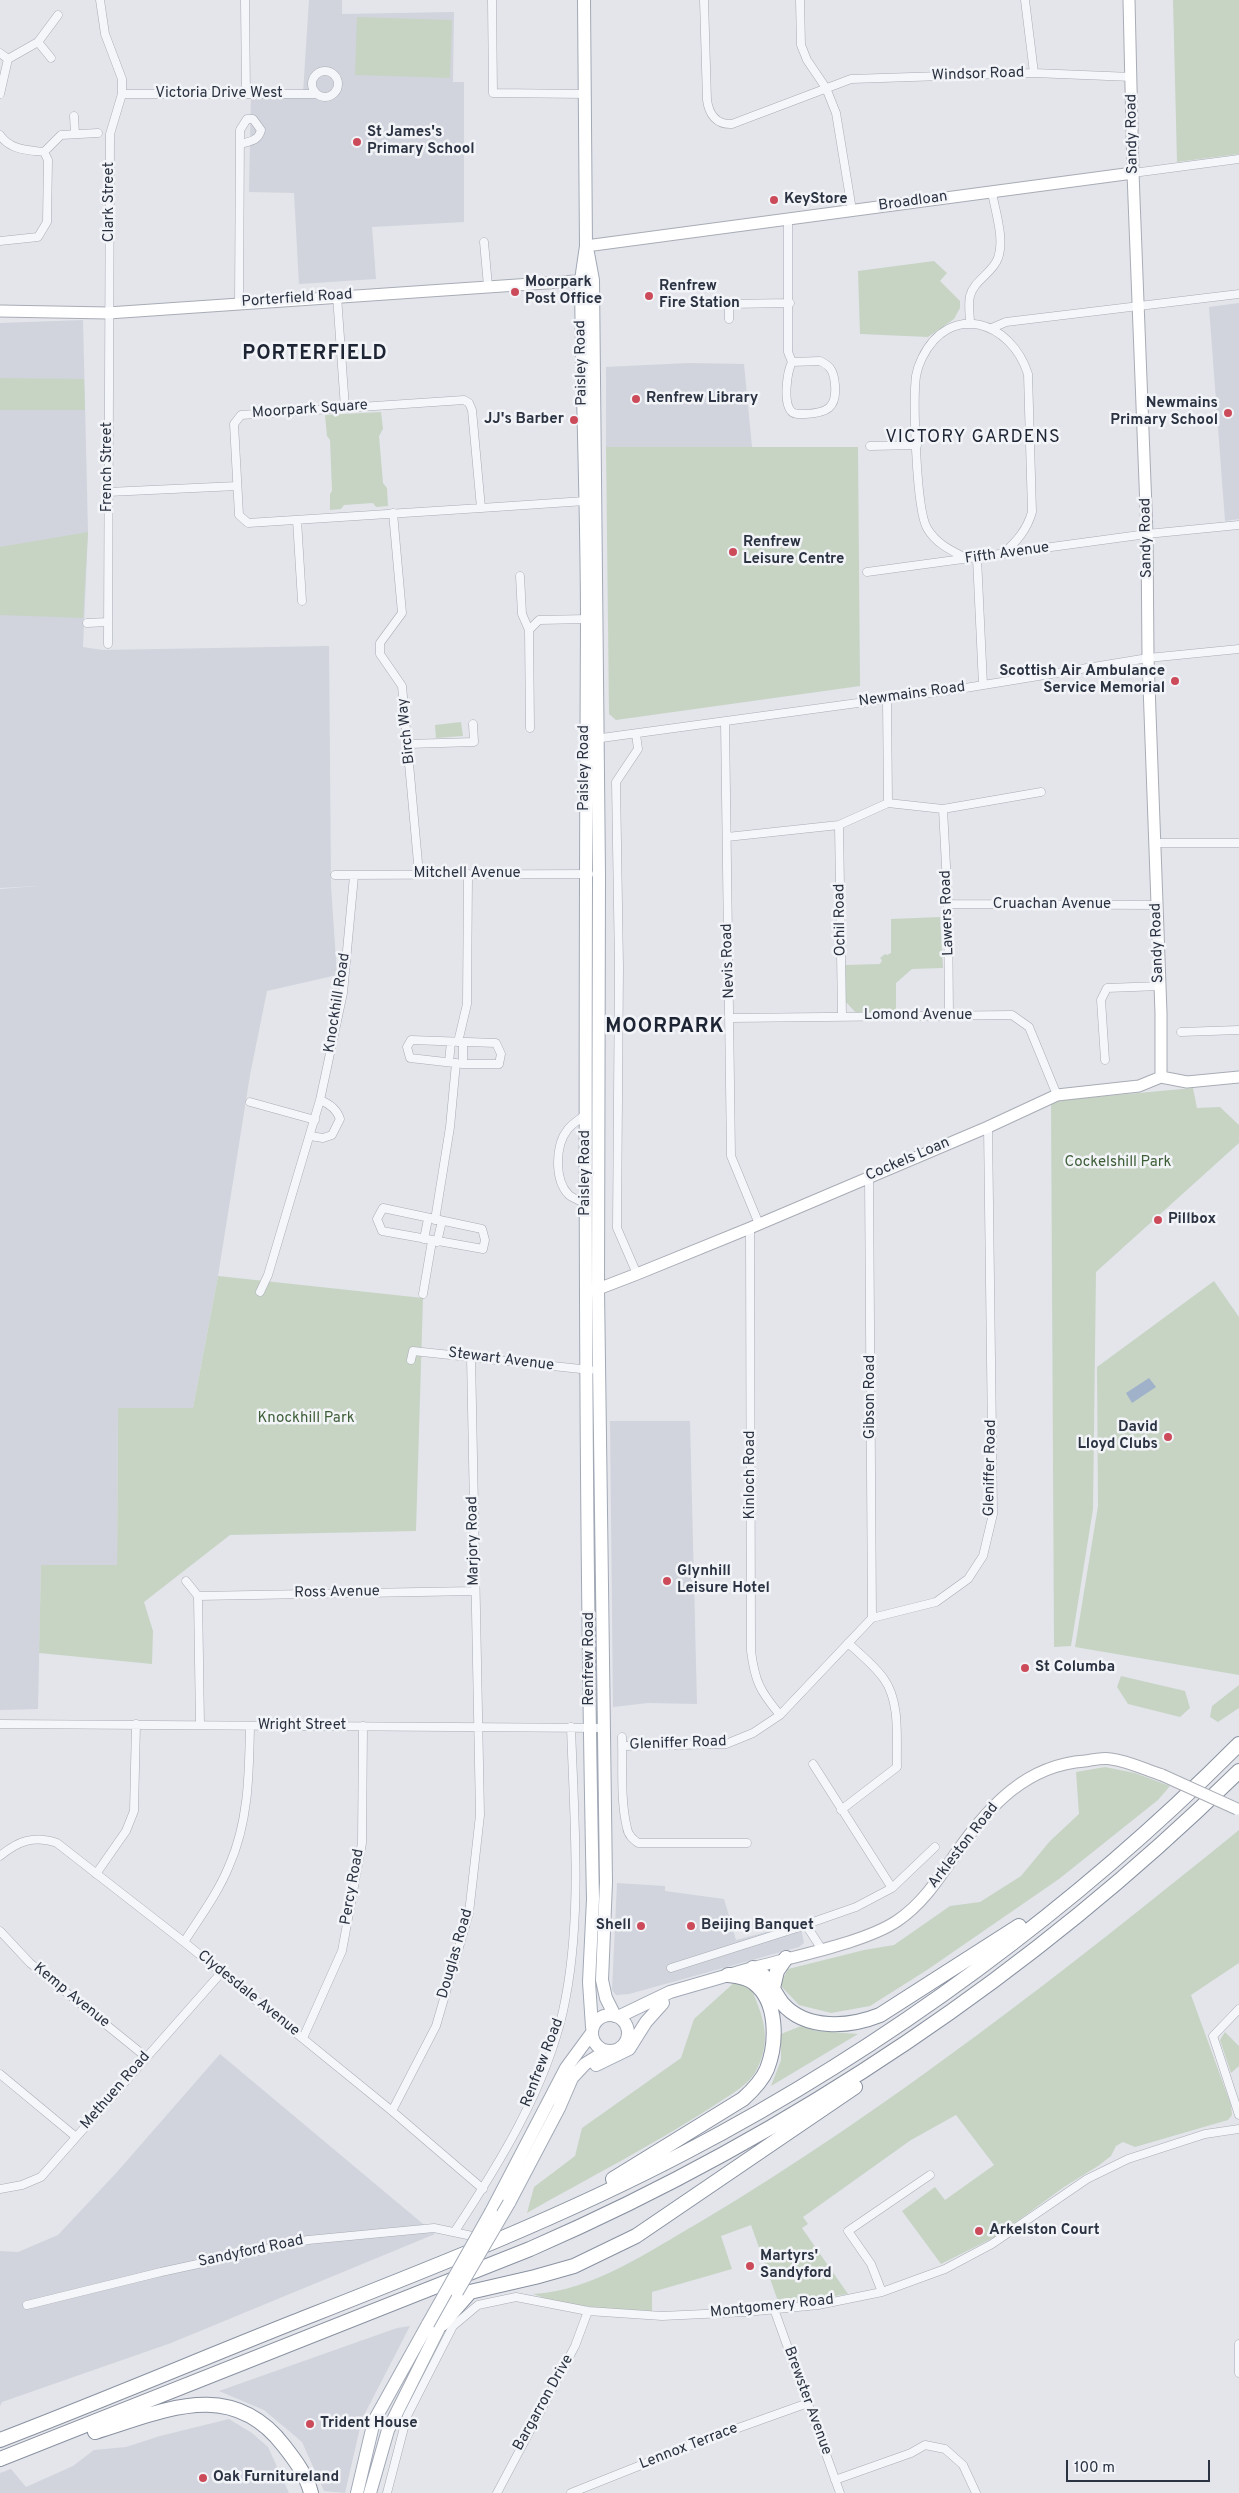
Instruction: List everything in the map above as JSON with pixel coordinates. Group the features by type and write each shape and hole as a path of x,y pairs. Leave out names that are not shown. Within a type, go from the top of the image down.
{"highway":[{"path":"0,2440 534,2225 684,2153 787,2096 843,2061 963,1979 1101,1871 1185,1797 1239,1744"},
{"path":"435,2324 470,2292 535,2278 574,2266 644,2231 902,2055 1130,1871 1239,1771"},
{"path":"753,1968 763,1974 785,2007 807,2020 835,2025 862,2022 880,2015 1101,1871"},
{"path":"773,1988 777,1971 786,1958"},
{"path":"534,2225 680,2140 738,2103 756,2088 766,2070 772,2053 774,2034 772,2014 766,1998 753,1982 728,1975"},
{"path":"24,2452 488,2266 587,2224 713,2160 820,2099 920,2035 998,1977"},
{"path":"0,2460 175,2408 212,2404 245,2412 265,2426 287,2450 307,2481 311,2493"}],"main road":[{"name":"Paisley Road","path":"584,0 586,246 596,490 599,874 592,1290"},
{"name":"Paisley Road","path":"587,280 585,501 587,619 585,740 586,1204 592,1290"},
{"name":"Renfrew Road","path":"592,1290 604,1728 606,1882 602,1980 604,1991 616,2016"},
{"name":"Renfrew Road","path":"592,2031 589,1982 593,1899 590,1727 593,1371"},
{"name":"Arkleston Road","path":"616,2016 670,1992 753,1968"},
{"name":"Arkleston Road","path":"628,2036 646,2015 689,1986"},
{"path":"559,2108 585,2073 629,2049 646,2022 663,2003"},
{"path":"357,2493 374,2421 435,2324 457,2292 509,2203 559,2108 572,2078 585,2064 606,2051 620,2048 628,2036 626,2025 616,2016 601,2017 566,2068 526,2148 477,2237 435,2324 388,2430 370,2493"},
{"path":"592,2031 596,2045 606,2051"}],"street":[{"path":"100,0 105,34 122,79 122,94"},
{"path":"244,0 246,94"},
{"path":"492,0 493,93 585,94"},
{"name":"Windsor Road","path":"704,0 707,100 711,114 724,125 732,124 851,79 1034,73 1132,77"},
{"path":"800,0 801,45 806,60 826,88 836,112 852,210"},
{"path":"1025,0 1034,73"},
{"name":"Sandy Road","path":"1129,0 1133,173 1147,534 1148,658 1160,986 1161,1077"},
{"path":"0,94 8,59 38,42 58,15"},
{"path":"38,42 51,58"},
{"path":"0,52 8,59"},
{"name":"Victoria Drive West","path":"122,94 316,94"},
{"name":"Clark Street","path":"108,313 110,134 122,94"},
{"path":"74,116 75,134"},
{"path":"44,152 61,135 98,133"},
{"path":"0,135 6,144 24,150 44,152"},
{"path":"239,304 240,144"},
{"path":"0,241 38,237 47,222 48,160 44,152"},
{"name":"Broadloan","path":"586,246 1239,159"},
{"path":"970,324 972,291 990,272 999,256 1000,241 992,192"},
{"path":"788,218 790,303 788,352 792,362 787,372 788,404 791,412 795,414 821,414 835,398 834,372 828,365 820,361 792,362"},
{"path":"484,242 488,286"},
{"name":"Porterfield Road","path":"0,311 108,313 587,280"},
{"path":"992,328 1006,322 1239,294"},
{"path":"337,296 345,408"},
{"path":"729,319 729,304 790,303"},
{"name":"French Street","path":"108,313 108,644"},
{"path":"968,560 940,544 923,520 917,444 916,385 919,365 927,349 941,334 961,325 970,324 992,328 1013,344 1028,374 1032,512 1028,524 1020,537 1003,554"},
{"name":"Moorpark Square","path":"481,508 472,410 469,403 464,400 241,415 234,424 239,515 248,523 393,513 481,508 585,501"},
{"path":"870,446 917,444"},
{"path":"108,492 237,486"},
{"path":"585,501 596,490"},
{"name":"Birch Way","path":"393,513 402,613 380,643 380,654 402,686 419,874"},
{"path":"297,520 302,601"},
{"name":"Fifth Avenue","path":"867,572 968,560 1147,534 1239,525"},
{"path":"977,558 983,685"},
{"path":"520,576 522,614 529,630 530,728"},
{"path":"529,630 539,620 587,619"},
{"path":"87,623 108,622"},
{"name":"Newmains Road","path":"585,740 887,699 1148,658 1239,649"},
{"path":"887,699 888,803"},
{"name":"Nevis Road","path":"725,722 731,1018 731,1156 754,1226"},
{"path":"408,744 474,742 473,724"},
{"name":"Paisley Road","path":"636,734 638,749 616,782 619,968 617,1228 637,1274"},
{"path":"726,837 839,825 888,803 943,809 1042,792"},
{"name":"Lawers Road","path":"943,809 948,904 949,1017"},
{"name":"Ochil Road","path":"839,825 842,1016"},
{"path":"1154,843 1239,843"},
{"path":"423,1294 450,1127 457,1042 467,1004 468,874"},
{"name":"Mitchell Avenue","path":"334,875 599,874"},
{"name":"Knockhill Road","path":"260,1292 268,1275 320,1100 343,992 354,876"},
{"name":"Cruachan Avenue","path":"948,904 1156,905"},
{"path":"1105,1060 1101,1000 1107,988 1160,986"},
{"name":"Lomond Avenue","path":"731,1018 1012,1015 1029,1027 1057,1094"},
{"path":"1181,1032 1239,1030"},
{"path":"411,1040 457,1042 496,1043 501,1054 499,1064 456,1063 410,1058 407,1047 411,1040"},
{"path":"456,1063 457,1042"},
{"path":"1161,1077 1187,1082 1239,1077"},
{"name":"Cockels Loan","path":"592,1290 637,1274 754,1226 988,1127 1057,1094 1139,1086 1161,1077"},
{"path":"310,1136 323,1138 332,1135 340,1119 338,1113 329,1103 320,1100"},
{"path":"250,1102 315,1120"},
{"path":"586,1114 568,1129 561,1142 558,1154 564,1188 570,1196 586,1204"},
{"name":"Gleniffer Road","path":"622,1746 726,1744 754,1733 780,1715 872,1618 936,1602 968,1579 983,1556 993,1514 988,1127"},
{"name":"Gibson Road","path":"869,1177 872,1618"},
{"path":"383,1208 435,1220 482,1230 485,1240 483,1249 382,1231 376,1219 383,1208"},
{"path":"431,1241 435,1220"},
{"name":"Kinloch Road","path":"754,1226 751,1651 754,1671 760,1690 780,1715"},
{"name":"Stewart Avenue","path":"411,1360 413,1351 472,1356 593,1371"},
{"name":"Marjory Road","path":"472,1356 477,1726"},
{"path":"186,1580 198,1596 200,1725"},
{"name":"Ross Avenue","path":"198,1596 475,1591"},
{"path":"842,1810 898,1767 895,1709 892,1694 884,1679 848,1643"},
{"name":"Wright Street","path":"0,1724 604,1728"},
{"path":"96,1874 126,1831 134,1812 136,1724"},
{"path":"184,1942 213,1897 229,1866 240,1834 247,1801 250,1726"},
{"name":"Percy Road","path":"302,2038 342,1951 362,1843 363,1726"},
{"name":"Douglas Road","path":"392,2111 436,2026 469,1913 480,1815 477,1726"},
{"name":"Renfrew Road","path":"455,2231 510,2141 547,2061 556,2035 568,1987 574,1907 571,1727"},
{"path":"622,1737 627,1828 631,1837 638,1843 747,1843"},
{"name":"Arkleston Road","path":"753,1968 882,1930 898,1920 916,1906 933,1886 973,1829 1007,1792 1038,1772 1078,1761 1111,1758 1162,1775 1238,1809"},
{"path":"813,1764 892,1888"},
{"name":"Clydesdale Avenue","path":"0,1856 25,1840 43,1839 57,1844 184,1942 392,2111 483,2188"},
{"path":"813,1922 856,1907 892,1888 935,1847"},
{"path":"671,1968 806,1925 821,1948"},
{"name":"Kemp Avenue","path":"0,1932 30,1963 146,2057"},
{"name":"Methuen Road","path":"0,2188 22,2185 41,2177 221,1973"},
{"path":"1239,2009 1213,2036 1239,2115"},
{"path":"0,2074 76,2137"},
{"name":"Montgomery Road","path":"387,2493 407,2416 453,2326 478,2305 516,2298 588,2311 662,2316 746,2312 818,2305 882,2292 945,2269 992,2244 1087,2179 1128,2159 1205,2134 1239,2129"},
{"path":"510,2141 526,2148"},
{"path":"882,2292 870,2264 848,2231 930,2175"},
{"name":"Sandyford Road","path":"28,2305 161,2272 308,2240 434,2228 477,2237"},
{"name":"Brewster Avenue","path":"774,2308 840,2493"},
{"name":"Bargarron Drive","path":"497,2493 575,2346 588,2311"},
{"path":"1239,2344 1239,2373"},
{"name":"Lennox Terrace","path":"571,2493 699,2442 808,2403"},
{"path":"835,2480 911,2453 925,2445 945,2449 963,2465 976,2493"}],"shaded area":[{"name":"St James's Primary School","path":"309,0 342,0 342,14 454,12 453,82 464,82 464,222 372,227 376,279 299,284 294,193 249,192 251,93 303,93"},
{"name":"Newmains Primary School","path":"1239,303 1239,519 1225,521 1209,307"},
{"path":"83,320 88,532 83,647 102,650 329,646 331,886 337,975 267,991 250,1075 218,1276 193,1408 118,1408 117,1565 41,1566 38,1709 0,1710 0,889 38,886 0,888 0,323"},
{"path":"689,363 744,364 752,447 606,447 606,367"},
{"path":"610,1421 690,1421 697,1704 648,1703 613,1707"},
{"path":"617,1883 665,1886 665,1891 724,1899 736,1940 800,1923 804,1943 799,1947 629,1994 616,1995 612,1990"},
{"path":"220,2054 435,2234 171,2343 2,2402 0,2406 0,2251 18,2252 58,2235 117,2172"},
{"path":"410,2326 362,2419 345,2493 324,2491 302,2442 264,2410 219,2391 397,2328"},
{"path":"229,2419 252,2433 268,2447 289,2493 0,2493 0,2473 11,2469 26,2487 73,2466 94,2450 126,2447 160,2436"}],"green space":[{"path":"1173,0 1239,0 1239,154 1177,162"},
{"path":"357,17 452,20 450,78 355,75"},
{"path":"934,261 947,273 940,281 960,301 960,308 954,319 928,337 860,334 858,271"},
{"path":"0,378 84,379 85,410 0,410"},
{"path":"381,412 383,429 379,436 383,483 387,488 388,506 376,507 373,503 344,505 341,509 330,510 330,494 332,491 330,440 327,436 325,415"},
{"name":"Renfrew Leisure Centre","path":"606,447 858,447 860,686 616,720 609,714"},
{"path":"88,532 83,618 0,615 0,547"},
{"path":"461,722 463,736 436,738 435,725"},
{"path":"940,917 943,968 912,969 896,983 896,1012 857,1014 845,1001 845,965 880,964 882,960 880,958 885,954 891,953 891,919"},
{"name":"Cockelshill Park","path":"1193,1088 1197,1108 1220,1107 1239,1125 1239,1143 1096,1272 1093,1509 1071,1646 1054,1647 1051,1101"},
{"name":"Knockhill Park","path":"218,1276 423,1298 416,1531 230,1535 144,1602 153,1631 152,1664 39,1653 41,1565 117,1565 118,1408 193,1408"},
{"name":"David Lloyd Clubs","path":"1214,1281 1239,1317 1239,1675 1075,1647 1098,1506 1097,1367"},
{"path":"1121,1676 1185,1691 1190,1708 1180,1717 1128,1704 1117,1687"},
{"path":"1239,1685 1239,1708 1218,1722 1210,1717 1212,1706"},
{"path":"1105,1767 1135,1773 1170,1786 1158,1800 1059,1879 927,1970 870,2006 831,2013 799,2005 780,1985 788,1969 864,1950 894,1945 950,1906 980,1902 1021,1876 1050,1841 1079,1814 1076,1772"},
{"path":"1239,1830 1239,1963 1191,1995 1231,2105 1232,2115 1228,2120 1135,2147 1123,2142 1116,2146 1111,2156 1098,2166 1064,2187 997,2236 941,2264 902,2211 935,2187 945,2200 994,2165 956,2115 911,2140 803,2217 808,2224 802,2228 848,2294 779,2304 751,2225 721,2236 732,2269 652,2292 652,2311 576,2305 533,2294 577,2286 599,2278 641,2257 770,2179 840,2133 976,2036 1110,1934"},
{"path":"737,1980 749,1984 764,2027 764,2048 753,2076 732,2094 669,2133 527,2213 534,2187 575,2156 582,2128 681,2058 694,2019"},
{"path":"801,2026 816,2031 858,2034 771,2086 781,2060 781,2034"},
{"path":"1225,2032 1239,2046 1239,2066 1231,2073 1220,2040"}],"water":[{"path":"1149,1378 1156,1387 1132,1403 1126,1393"}],"place":[{"name":"St James's Primary School","path":"357,142"},
{"name":"KeyStore","path":"774,200"},
{"name":"Moorpark Post Office","path":"515,292"},
{"name":"Renfrew Fire Station","path":"649,296"},
{"name":"Renfrew Library","path":"636,399"},
{"name":"Newmains Primary School","path":"1228,413"},
{"name":"JJ's Barber","path":"574,420"},
{"name":"Renfrew Leisure Centre","path":"733,552"},
{"name":"Scottish Air Ambulance Service Memorial","path":"1175,681"},
{"name":"Pillbox","path":"1158,1220"},
{"name":"David Lloyd Clubs","path":"1168,1437"},
{"name":"Glynhill Leisure Hotel","path":"667,1581"},
{"name":"St Columba","path":"1025,1668"},
{"name":"Shell","path":"641,1926"},
{"name":"Beijing Banquet","path":"691,1926"},
{"name":"Arkelston Court","path":"979,2231"},
{"name":"Martyrs' Sandyford","path":"750,2266"},
{"name":"Trident House","path":"310,2424"},
{"name":"Oak Furnitureland","path":"203,2478"}],"district":[{"name":"PORTERFIELD","path":"315,355"},
{"name":"VICTORY GARDENS","path":"973,438"},
{"name":"MOORPARK","path":"665,1028"}]}
